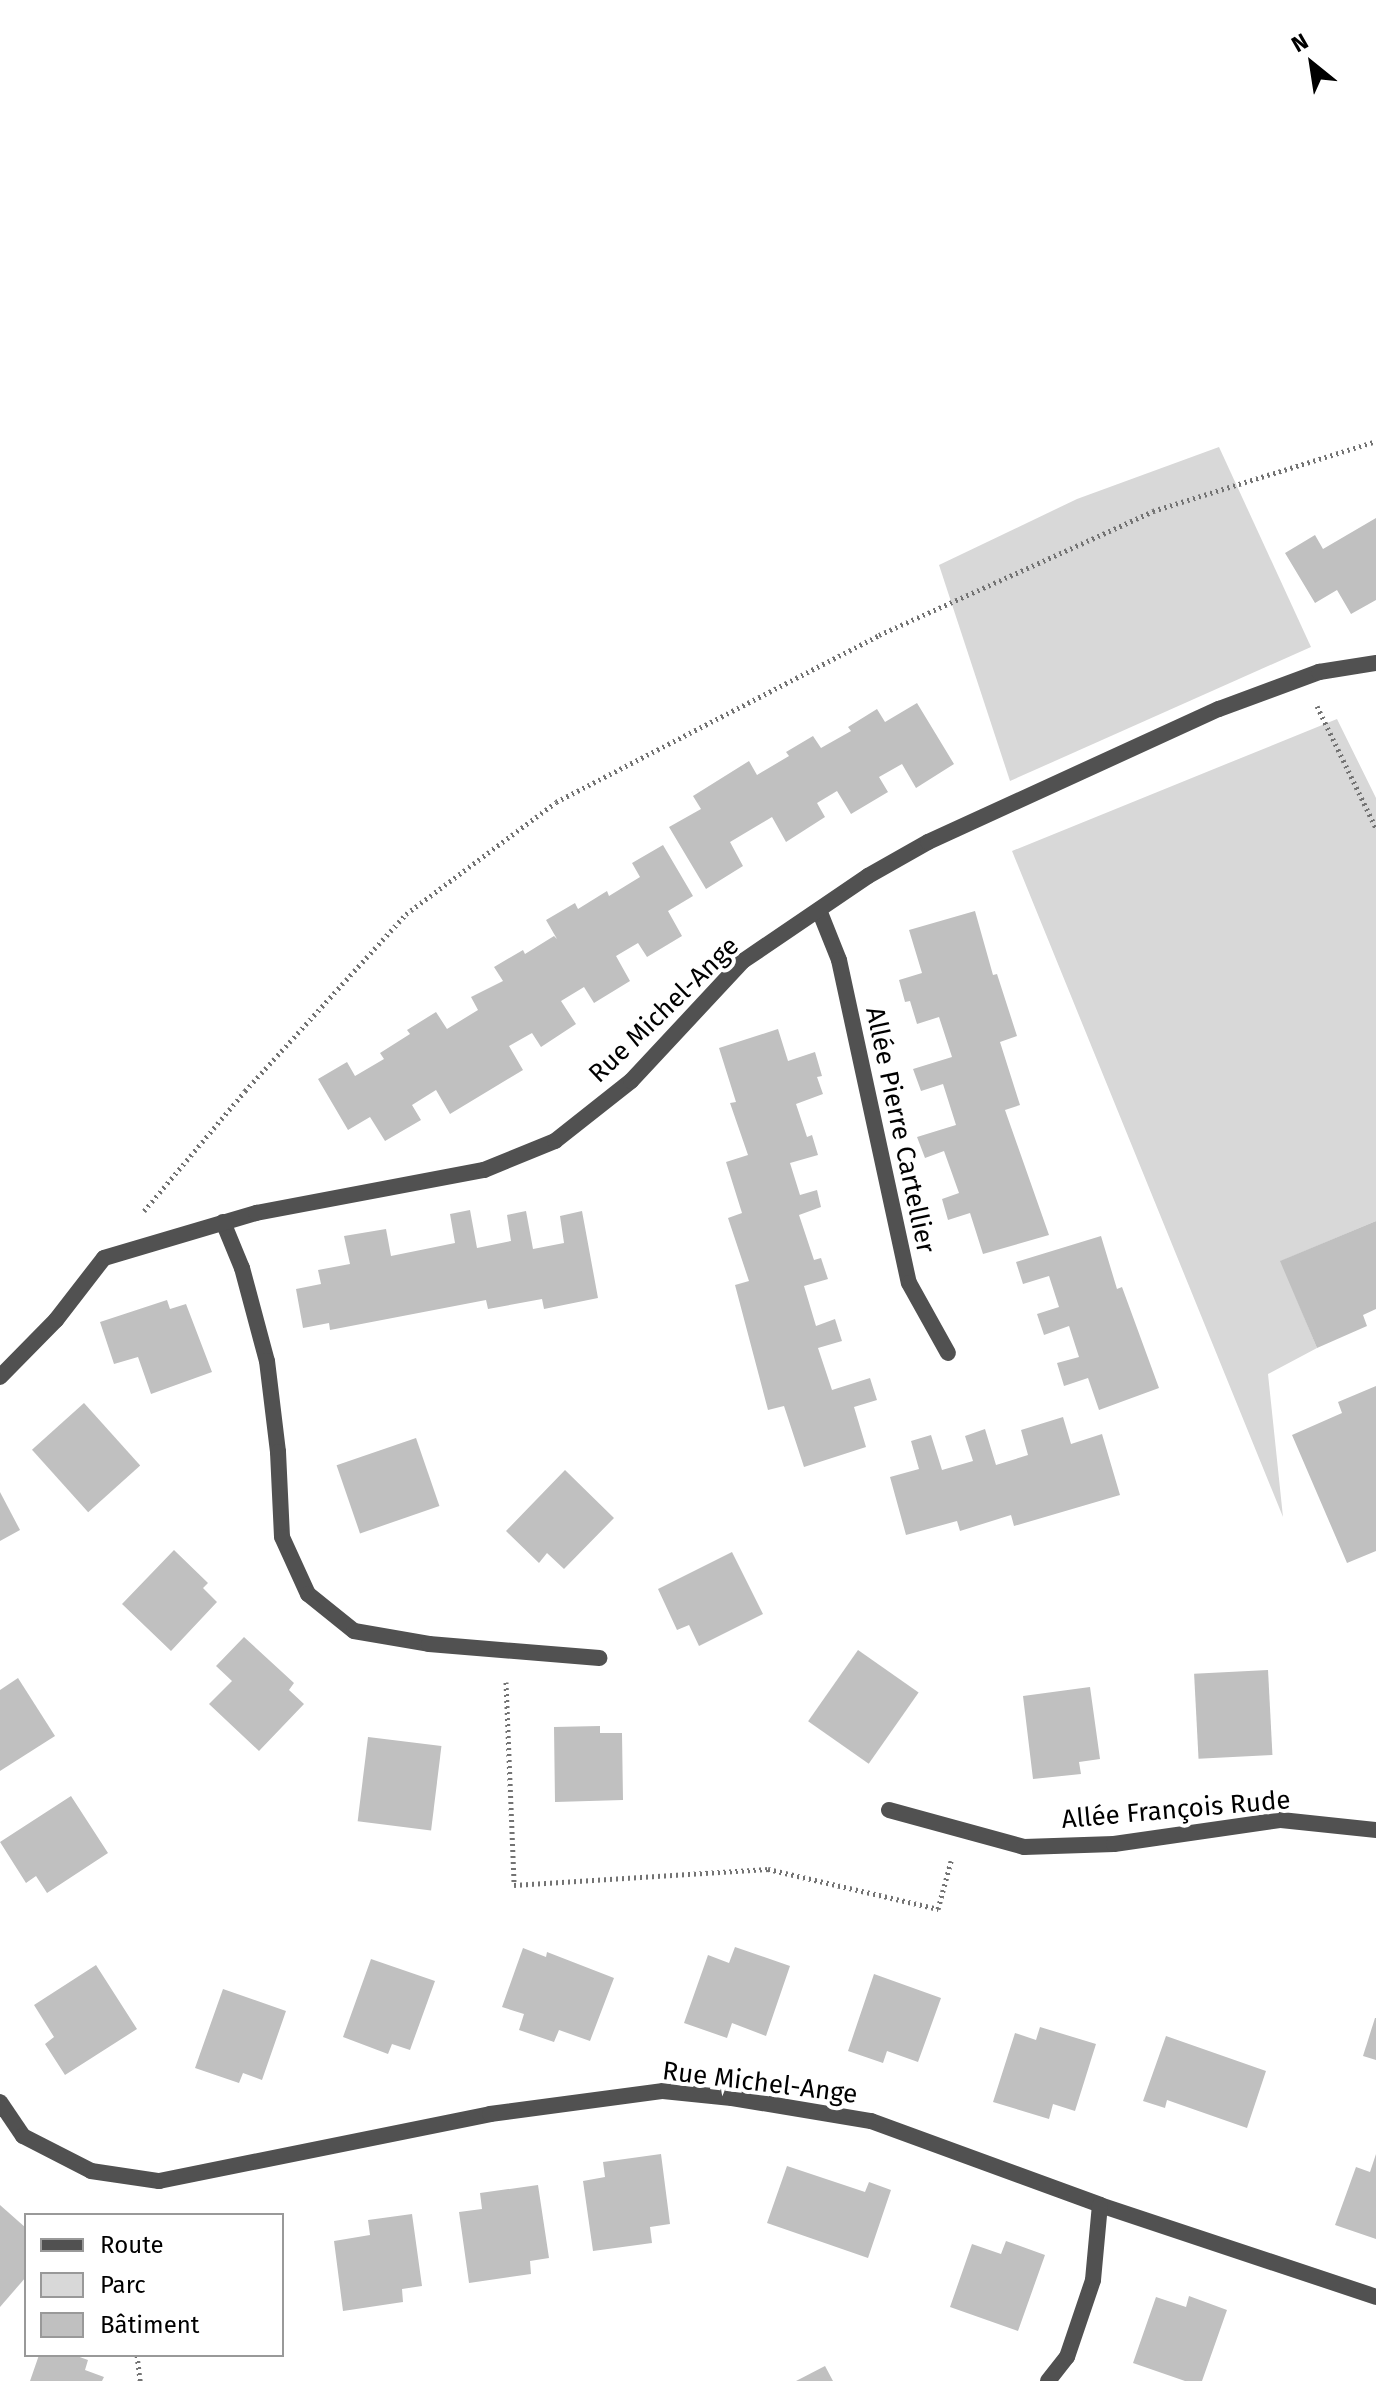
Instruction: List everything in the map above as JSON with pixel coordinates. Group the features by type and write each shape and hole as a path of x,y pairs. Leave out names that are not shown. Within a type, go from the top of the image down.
{"street":[{"name":"Rue Michel-Ange","path":"104,1258 256,1213 484,1170 555,1141 631,1081 743,961 928,842 1219,709 1302,678 1376,663"},
{"name":"Allée Pierre Cartellier","path":"819,910 839,960 909,1283 948,1353"},
{"path":"223,1222 242,1268 267,1361 278,1452 282,1537 308,1594 354,1631 429,1644 599,1658"},
{"path":"0,1377 56,1320 104,1258"},
{"name":"Allée François Rude","path":"889,1810 1024,1847 1114,1844 1281,1820 1376,1830"},
{"name":"Rue Michel-Ange","path":"0,2102 23,2136 91,2171 159,2181 490,2114 663,2091 871,2121 1100,2205 1376,2297"},
{"path":"1048,2381 1067,2357 1093,2280 1100,2205"}],"path":[{"path":"104,1258 245,1091 406,914 556,802 879,635 1153,511 1376,441"},
{"path":"1302,678 1376,828"},
{"path":"504,1650 514,1885 768,1869 938,1909 959,1829"},
{"path":"137,2357 140,2381"}],"green space":[{"path":"1219,447 1311,647 1010,781 939,565 1077,499"},
{"path":"1337,719 1376,798 1376,1221 1281,1261 1317,1348 1268,1374 1283,1517 1012,851"}],"building":[{"path":"1376,518 1376,600 1351,614 1337,590 1315,603 1285,553 1315,535 1323,549"},
{"path":"917,703 954,764 916,788 902,764 879,777 888,792 851,814 837,791 817,803 825,817 786,842 772,817 730,842 743,866 706,889 669,827 701,809 693,796 749,761 757,775 789,756 786,752 813,736 821,748 851,731 848,727 877,709 885,722"},
{"path":"663,845 693,896 668,911 682,936 647,957 638,943 616,956 630,981 594,1003 584,987 561,1001 576,1024 541,1047 532,1033 509,1046 523,1070 450,1114 436,1090 412,1105 421,1120 385,1141 370,1117 348,1130 318,1079 347,1062 355,1076 384,1059 380,1053 410,1034 407,1030 436,1012 447,1029 478,1010 471,997 503,981 494,967 523,950 525,954 554,936 557,939 546,920 575,903 578,909 607,891 609,896 640,877 632,863"},
{"path":"975,911 993,975 997,974 1017,1036 1000,1042 1020,1105 1005,1110 1049,1235 983,1254 970,1213 948,1220 942,1199 959,1193 944,1151 925,1158 917,1137 956,1125 943,1084 921,1091 913,1069 952,1057 939,1017 917,1024 910,1001 905,1002 899,980 922,973 909,930"},
{"path":"778,1029 788,1061 815,1052 822,1076 817,1077 823,1094 796,1104 807,1137 812,1135 818,1155 790,1163 800,1195 817,1190 821,1207 799,1215 814,1260 821,1258 828,1279 804,1286 816,1326 835,1319 842,1341 818,1348 832,1390 870,1378 877,1400 854,1407 866,1447 804,1467 784,1406 768,1410 735,1285 749,1281 728,1218 742,1213 726,1162 748,1155 730,1103 736,1102 719,1048"},
{"path":"470,1210 477,1248 511,1241 507,1215 526,1211 533,1249 564,1243 560,1216 582,1211 598,1298 544,1309 542,1299 488,1309 486,1300 330,1330 329,1323 303,1328 296,1289 321,1284 318,1270 350,1264 344,1236 386,1229 391,1256 455,1243 450,1214"},
{"path":"1376,1221 1376,1309 1363,1315 1367,1326 1317,1348 1280,1261"},
{"path":"1101,1236 1117,1289 1122,1287 1159,1388 1099,1410 1088,1378 1064,1386 1057,1363 1079,1357 1069,1326 1044,1335 1037,1314 1059,1307 1049,1276 1023,1284 1016,1262"},
{"path":"167,1300 170,1309 186,1304 212,1372 151,1394 138,1357 114,1364 100,1322"},
{"path":"1376,1386 1376,1551 1347,1563 1292,1435 1342,1413 1338,1402"},
{"path":"84,1403 140,1465 88,1512 32,1450"},
{"path":"1063,1417 1071,1444 1102,1434 1120,1495 1014,1526 1011,1515 960,1531 957,1521 906,1535 890,1477 919,1469 911,1441 931,1435 942,1470 973,1461 965,1436 985,1429 996,1465 1028,1455 1021,1430"},
{"path":"416,1438 439,1506 360,1533 337,1465"},
{"path":"565,1470 614,1518 564,1569 547,1553 539,1563 506,1531"},
{"path":"0,1492 20,1530 0,1541"},
{"path":"174,1550 208,1583 203,1588 217,1602 171,1651 122,1604"},
{"path":"732,1552 763,1614 699,1646 689,1625 677,1630 658,1589"},
{"path":"244,1637 294,1683 289,1690 304,1704 259,1751 209,1704 232,1681 216,1666"},
{"path":"858,1650 919,1692 869,1764 808,1721"},
{"path":"1268,1670 1272,1755 1199,1759 1194,1674"},
{"path":"18,1678 55,1736 0,1771 0,1690"},
{"path":"1090,1687 1100,1759 1079,1762 1081,1774 1033,1779 1023,1696"},
{"path":"600,1726 600,1733 622,1733 623,1800 555,1802 554,1727"},
{"path":"368,1737 441,1746 431,1830 358,1821"},
{"path":"71,1796 108,1853 47,1893 36,1876 26,1883 0,1842"},
{"path":"735,1947 790,1966 766,2036 732,2023 727,2038 684,2023 708,1955 729,1963"},
{"path":"523,1948 546,1957 547,1952 614,1978 590,2041 559,2030 554,2042 519,2030 524,2014 502,2007"},
{"path":"371,1959 435,1981 410,2050 392,2044 388,2054 343,2037"},
{"path":"96,1965 137,2029 65,2075 45,2044 54,2037 34,2005"},
{"path":"874,1974 941,1998 918,2062 887,2051 883,2063 848,2051"},
{"path":"223,1989 286,2011 262,2080 243,2073 239,2083 195,2068"},
{"path":"1376,2018 1376,2060 1363,2056"},
{"path":"1040,2027 1096,2044 1075,2111 1053,2104 1049,2119 993,2102 1015,2033 1036,2040"},
{"path":"1166,2036 1266,2071 1247,2128 1167,2100 1165,2108 1143,2101"},
{"path":"661,2154 670,2224 650,2227 652,2243 593,2251 583,2181 605,2177 603,2162"},
{"path":"1376,2154 1376,2239 1335,2225 1356,2167 1370,2172"},
{"path":"787,2166 865,2192 869,2182 891,2190 868,2258 767,2223"},
{"path":"538,2185 549,2258 530,2261 531,2274 469,2283 459,2212 482,2209 480,2193"},
{"path":"0,2205 24,2226 24,2279 0,2307"},
{"path":"412,2214 422,2286 402,2289 403,2302 343,2311 334,2241 370,2235 368,2220"},
{"path":"1006,2241 1045,2255 1018,2331 950,2307 972,2244 1001,2254"},
{"path":"1189,2296 1227,2310 1202,2381 1185,2381 1133,2363 1156,2297 1186,2307"},
{"path":"38,2357 80,2357 88,2360 85,2370 104,2377 102,2381 30,2381"},
{"path":"825,2366 833,2381 796,2381"}]}
